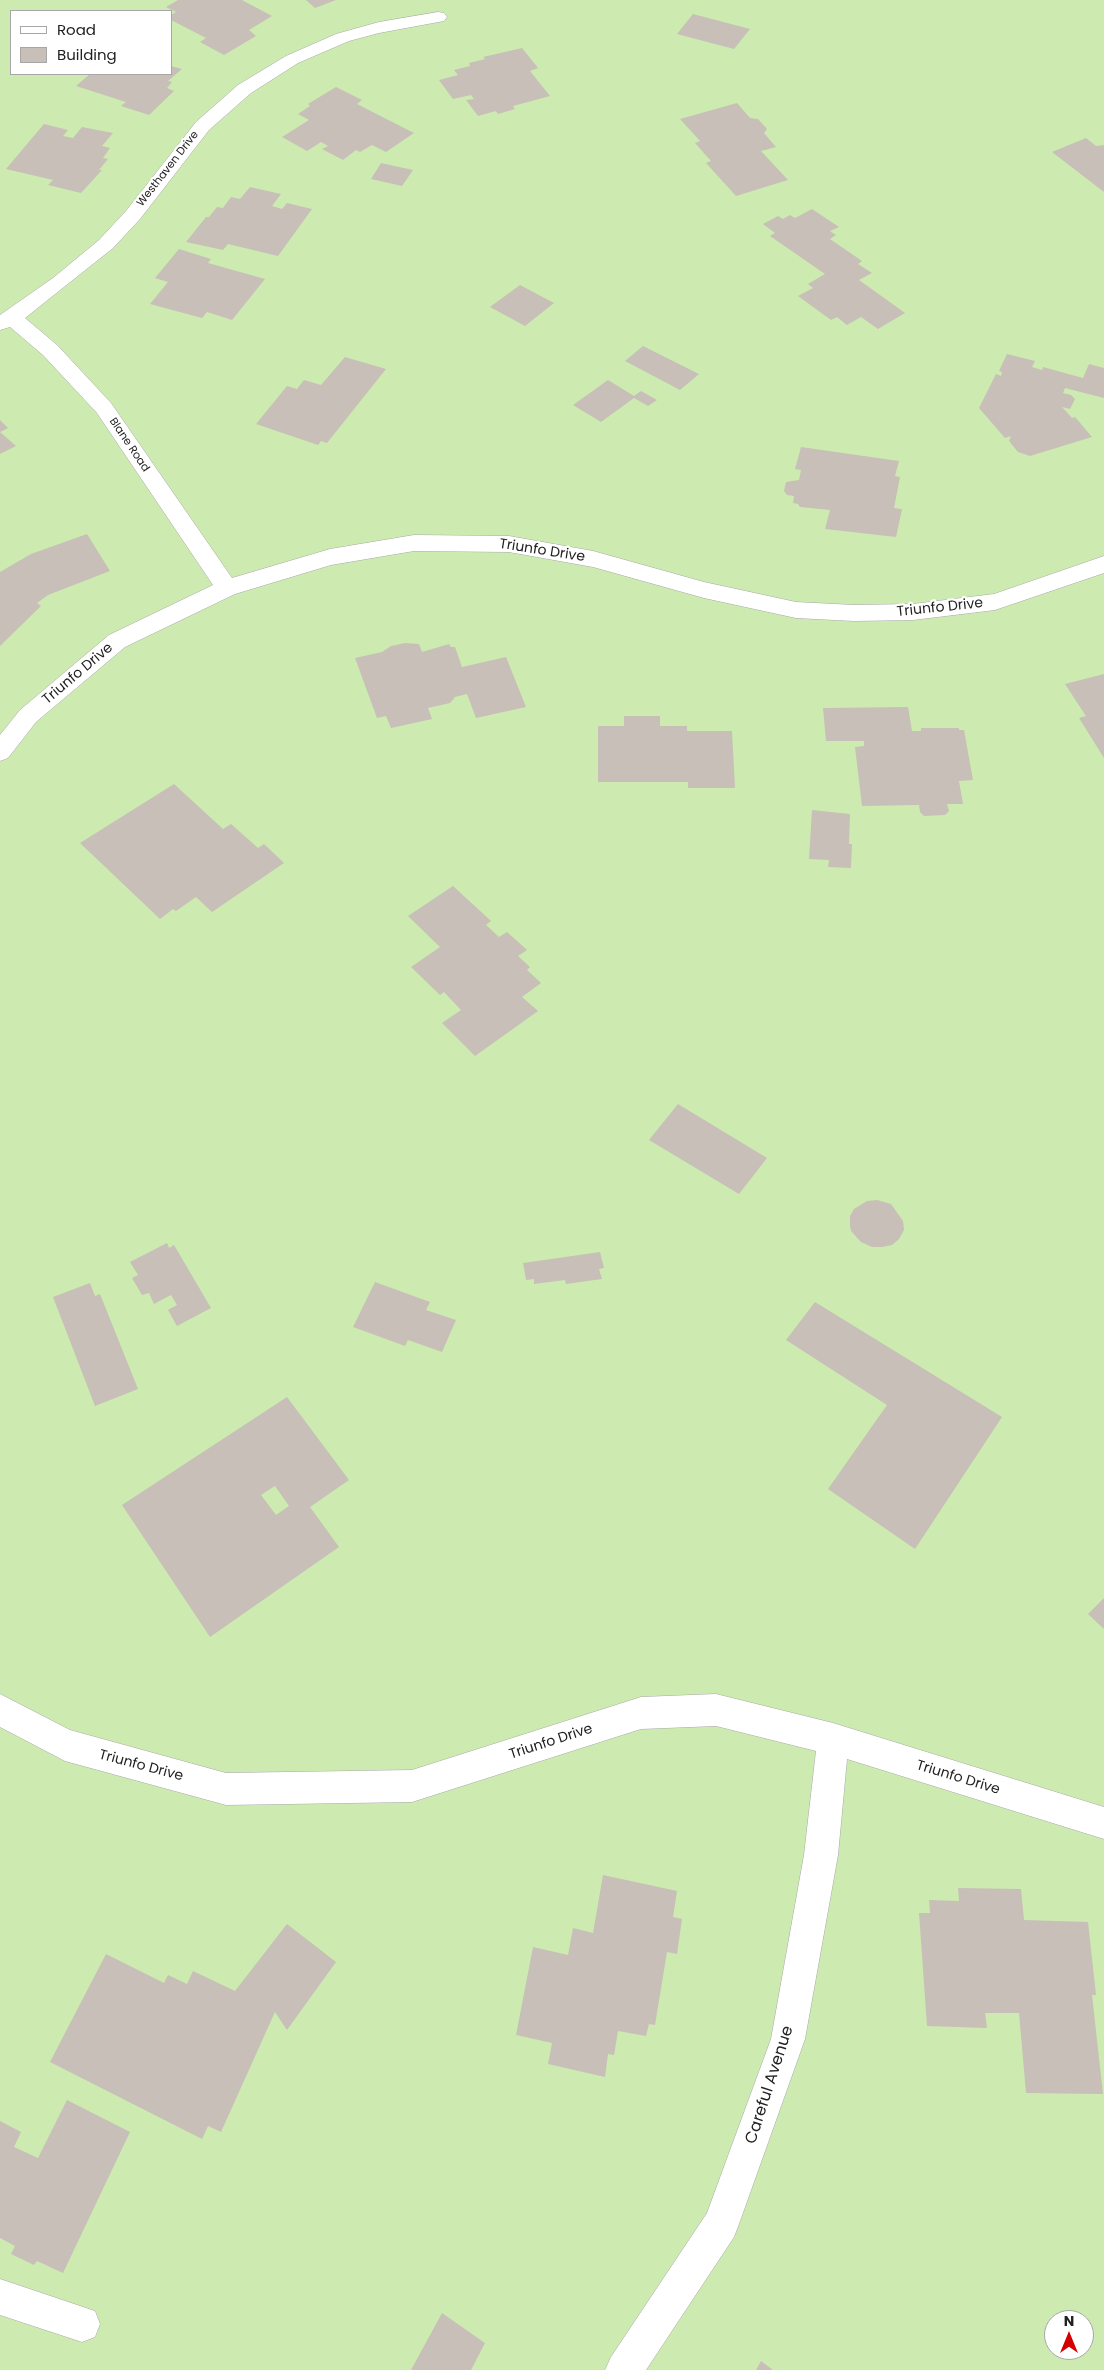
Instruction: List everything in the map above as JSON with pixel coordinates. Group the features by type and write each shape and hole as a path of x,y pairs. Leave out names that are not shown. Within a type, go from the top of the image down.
{"street":[{"name":"Westhaven Drive","path":"6,320 83,265 106,244 133,216 196,132 229,100 292,59 325,44 362,32 438,17"},
{"name":"Blane Road","path":"6,320 50,350 104,408 227,588"},
{"name":"Triunfo Drive","path":"0,752 28,716 116,641 227,588 330,557 414,543 509,544 593,559 704,590 796,610 854,613 913,612 995,602 1075,576 1104,564"},
{"name":"Triunfo Drive","path":"0,1710 65,1745 226,1789 412,1786 642,1713 716,1710 833,1739 1104,1823"},
{"name":"Careful Avenue","path":"624,2370 722,2224 788,2039 821,1855 833,1739"},
{"path":"0,2297 82,2324"}],"green space":[{"path":"0,0 1104,0 1104,2370 0,2370"}],"building":[{"path":"178,0 242,0 272,16 249,30 256,36 224,55 200,42 206,38 172,21 172,14 176,12 166,7"},
{"path":"306,0 336,0 315,8"},
{"path":"693,14 750,29 734,49 677,34"},
{"path":"522,48 538,68 530,71 550,96 513,106 515,109 498,114 496,111 478,116 466,100 474,99 471,95 453,99 439,80 458,75 454,70 470,66 469,63 485,59 483,57"},
{"path":"172,66 182,69 168,81 172,82 167,88 174,91 149,115 121,106 126,102 76,86 89,75 172,75"},
{"path":"336,87 362,100 357,104 414,133 386,152 372,145 360,152 356,150 343,160 322,149 328,146 321,142 307,151 282,137 309,120 298,114 310,106 308,104"},
{"path":"737,103 750,118 758,119 767,129 764,133 776,147 761,151 788,180 736,196 706,163 711,161 695,143 700,141 680,119"},
{"path":"44,124 68,130 63,136 73,138 82,127 113,133 102,146 110,148 103,158 108,159 99,170 102,170 81,193 48,185 53,180 6,169"},
{"path":"1086,138 1096,146 1104,145 1104,192 1052,152"},
{"path":"381,163 413,170 402,186 371,179"},
{"path":"250,187 281,194 272,206 282,209 287,203 312,209 278,256 228,244 223,250 186,242 206,217 209,217 217,207 223,208 231,197 240,199"},
{"path":"812,209 839,227 830,231 836,235 830,239 862,261 858,264 872,273 859,280 905,313 878,329 861,317 847,325 837,317 831,320 798,296 813,288 808,284 825,274 770,236 775,233 763,224 778,216 783,219 790,215 795,218"},
{"path":"179,249 211,259 208,263 265,279 232,320 207,312 202,318 150,304 168,282 155,278"},
{"path":"520,285 554,303 525,326 490,307"},
{"path":"643,346 699,374 680,390 625,361"},
{"path":"1007,354 1035,361 1032,367 1042,370 1043,367 1083,378 1089,364 1104,368 1104,398 1065,388 1063,393 1071,395 1075,399 1070,409 1062,407 1072,418 1075,417 1092,437 1030,456 1018,452 1009,441 1011,436 1005,438 979,408 996,374 1001,376 1002,372 999,371"},
{"path":"345,357 386,369 327,443 321,441 318,445 256,424 287,386 297,389 304,380 321,385"},
{"path":"608,380 634,396 641,391 657,400 648,406 634,398 601,422 573,405"},
{"path":"0,420 8,428 0,432"},
{"path":"0,432 16,446 0,454"},
{"path":"801,447 899,461 895,476 900,477 894,508 902,509 896,537 825,529 830,510 800,507 798,504 793,503 794,496 787,495 784,491 786,482 799,480 801,470 795,469"},
{"path":"87,534 110,571 48,595 37,603 41,606 0,646 0,572 31,554"},
{"path":"405,643 419,644 422,652 449,644 451,647 455,647 462,667 506,657 526,707 476,718 467,694 455,697 450,703 428,708 432,719 391,728 386,716 377,718 355,658 382,652 391,646"},
{"path":"1104,674 1104,758 1079,718 1086,716 1065,684"},
{"path":"908,707 912,731 921,731 921,728 959,728 959,730 964,730 973,780 959,781 963,804 947,804 949,811 945,815 924,816 920,812 919,805 862,806 855,747 864,746 864,741 826,741 823,708"},
{"path":"624,716 660,716 660,726 687,726 687,731 732,731 735,788 688,788 688,782 598,782 598,726 624,726"},
{"path":"174,784 223,829 231,824 258,848 264,844 284,863 212,912 196,897 176,911 173,909 160,919 80,843"},
{"path":"812,810 850,814 849,844 852,844 851,868 828,867 829,860 809,859"},
{"path":"453,886 491,921 486,925 499,937 507,932 527,950 518,956 530,967 527,970 541,983 522,997 538,1011 475,1056 442,1023 461,1010 444,992 440,995 411,967 440,947 408,916"},
{"path":"678,1104 767,1158 739,1194 649,1140"},
{"path":"877,1200 891,1204 903,1221 904,1230 899,1239 892,1245 872,1247 861,1242 851,1231 850,1216 854,1209 867,1201"},
{"path":"167,1243 169,1248 174,1245 211,1308 177,1326 168,1310 177,1305 171,1295 154,1304 149,1293 142,1295 132,1278 138,1275 130,1262"},
{"path":"600,1252 604,1268 599,1269 602,1279 566,1284 565,1280 534,1284 534,1279 526,1280 523,1263"},
{"path":"375,1282 430,1302 426,1310 456,1320 442,1352 408,1340 405,1346 353,1327"},
{"path":"90,1283 95,1296 100,1294 138,1389 95,1406 53,1297"},
{"path":"815,1302 1002,1417 915,1549 828,1489 887,1405 786,1340"},
{"path":"287,1397 349,1480 310,1507 339,1547 210,1637 122,1505","holes":["275,1486 289,1506 276,1515 261,1495"]},
{"path":"1104,1598 1104,1629 1088,1614"},
{"path":"603,1875 677,1891 673,1917 682,1919 677,1954 667,1952 655,2025 649,2024 646,2036 618,2031 614,2055 608,2054 605,2077 548,2064 552,2043 516,2035 533,1947 568,1955 573,1928 593,1933"},
{"path":"958,1888 1021,1889 1024,1920 1088,1922 1096,1995 1092,1995 1103,2094 1026,2093 1019,2013 985,2013 987,2028 927,2026 919,1913 930,1913 929,1900 959,1901"},
{"path":"287,1924 336,1962 287,2030 275,2012 221,2132 208,2126 202,2139 50,2062 106,1954 164,1983 168,1975 187,1984 193,1971 235,1991"},
{"path":"67,2100 130,2132 63,2273 37,2261 34,2265 11,2254 15,2246 0,2238 0,2121 21,2132 14,2147 38,2158"},
{"path":"442,2313 485,2343 471,2370 411,2370"},
{"path":"761,2361 773,2370 756,2370"}]}
